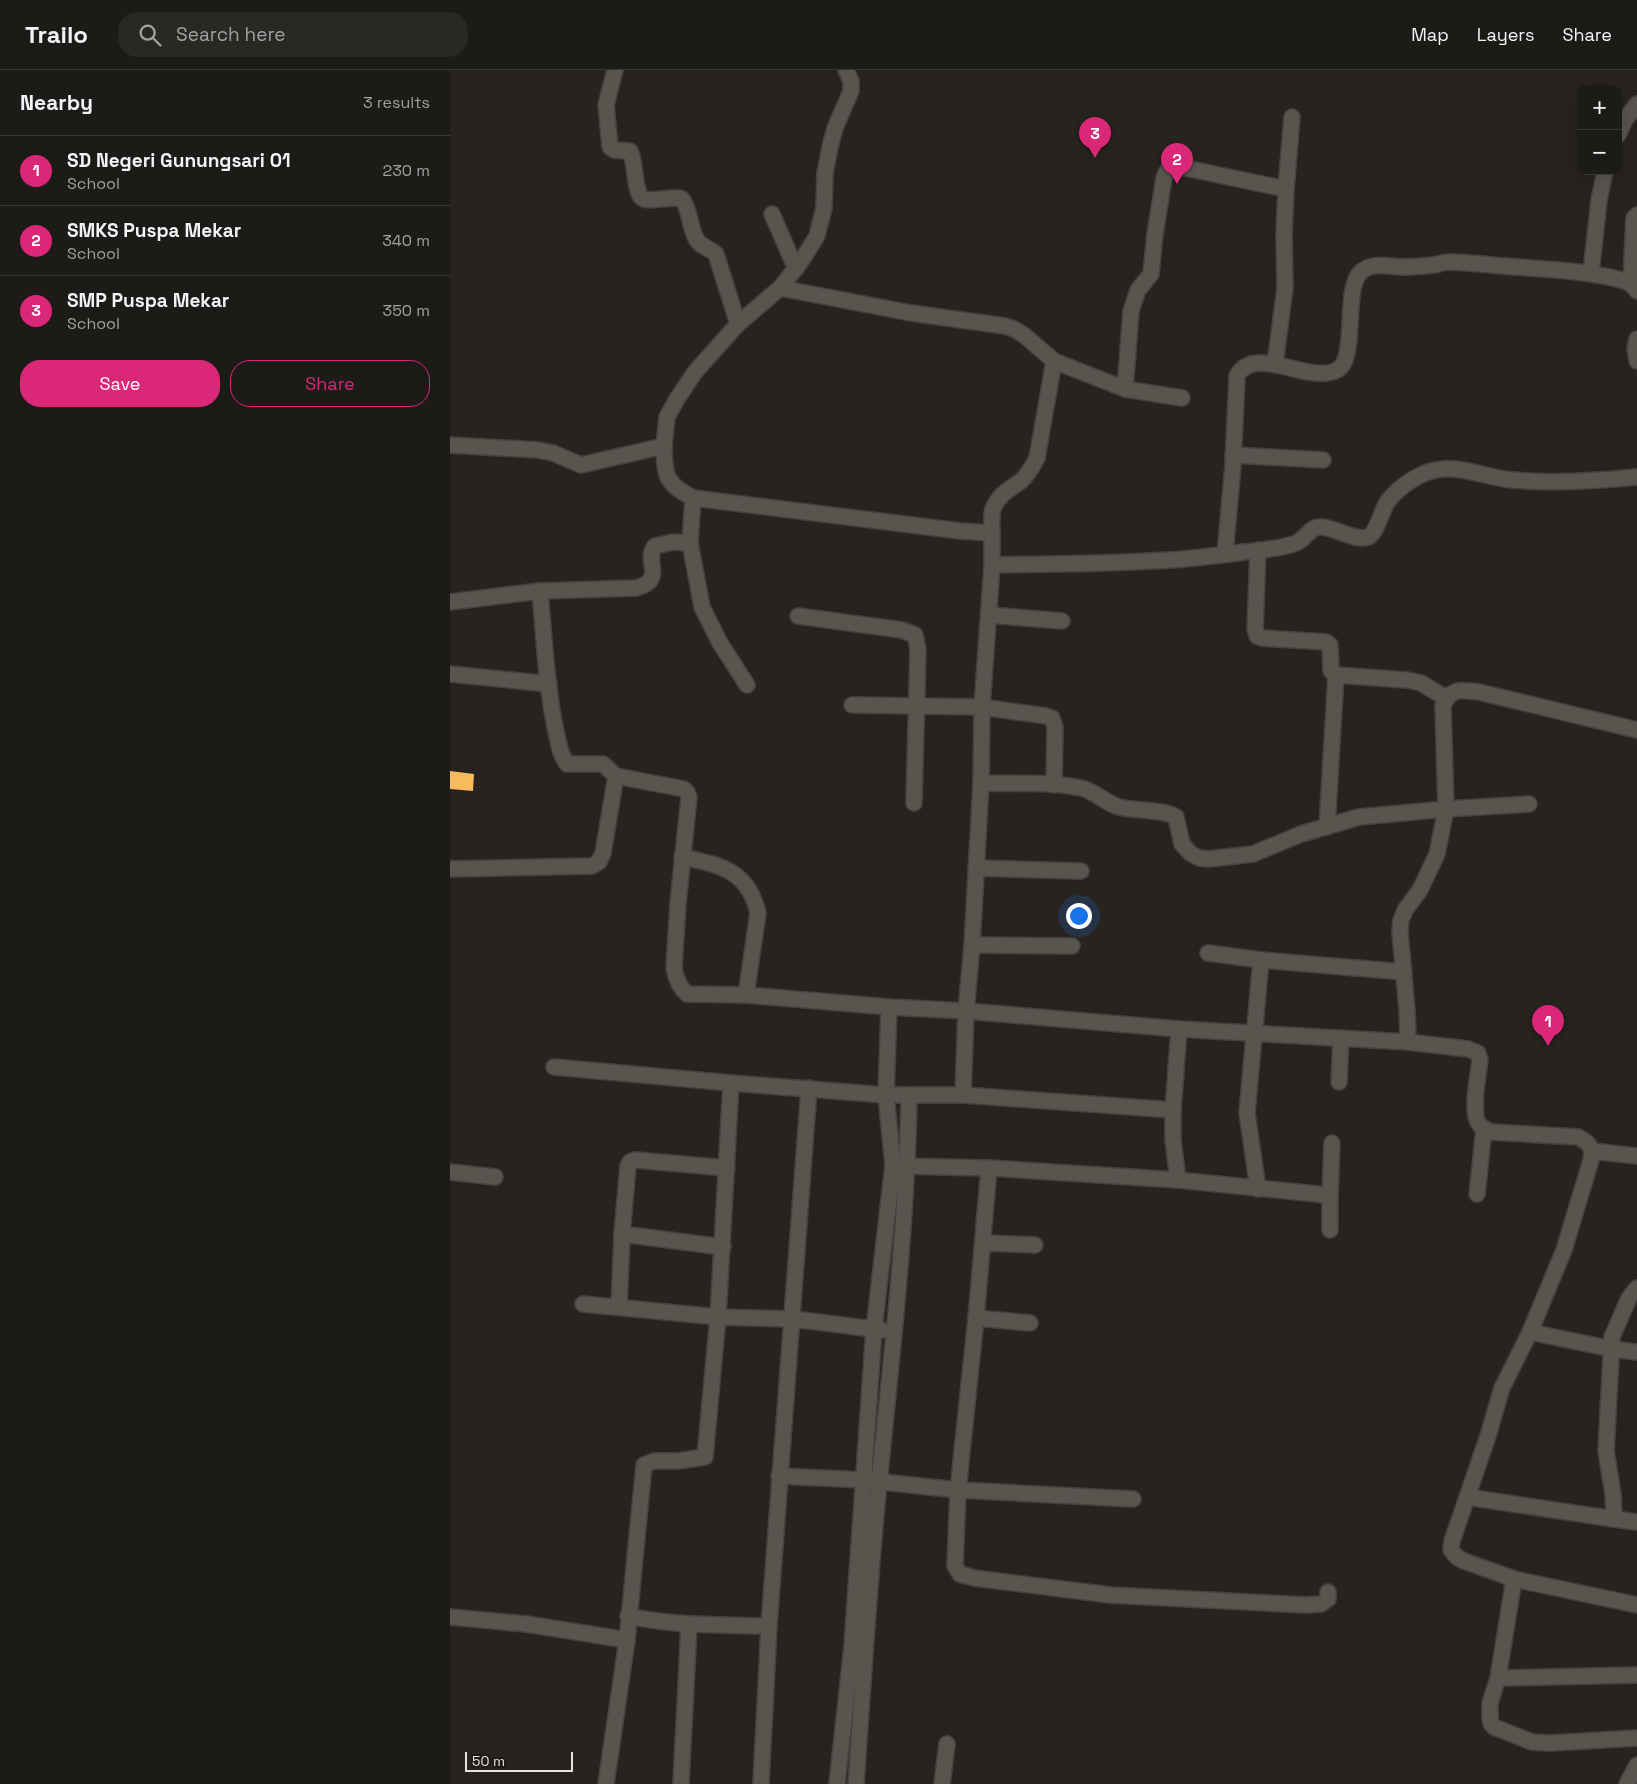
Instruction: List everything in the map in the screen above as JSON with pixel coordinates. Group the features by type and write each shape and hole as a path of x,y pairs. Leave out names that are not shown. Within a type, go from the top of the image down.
{"street":[{"path":"615,70 606,105 610,146 614,150 630,151 634,159 638,192 641,198 646,200 672,197 682,199 686,204 697,240 704,248 710,249 716,254 738,324"},
{"path":"846,70 851,81 851,91 835,128 830,147 825,173 824,208 817,236 796,269 780,288 738,324 695,372 677,399 667,417 664,446 664,464 667,476 676,489 693,498 950,530 992,533"},
{"path":"1620,130 1637,104"},
{"path":"1275,364 1285,288 1284,235 1292,117"},
{"path":"1125,390 1131,311 1138,290 1151,274 1155,234 1166,171 1170,167 1176,166 1286,188"},
{"path":"1591,273 1599,200 1604,175"},
{"path":"772,214 796,269"},
{"path":"1225,554 1237,376 1241,369 1247,365 1275,364 1292,369 1328,372 1336,371 1343,366 1348,344 1353,286 1359,274 1374,266 1403,267 1447,262 1591,273 1604,275 1634,287 1634,218 1637,215"},
{"path":"780,288 911,313 1005,326 1024,335 1054,361 1125,390 1182,398"},
{"path":"1637,339 1635,349 1637,361"},
{"path":"963,1095 966,1011 972,945 981,783 982,707 992,566 993,510 999,499 1009,488 1030,471 1037,458 1054,361"},
{"path":"450,445 553,452 581,465 664,446"},
{"path":"1233,455 1323,460"},
{"path":"992,566 1152,561 1258,550 1297,542 1305,538 1314,528 1321,526 1359,537 1370,536 1388,501 1398,491 1417,477 1432,471 1453,468 1521,481 1578,482 1637,477"},
{"path":"693,498 690,543 702,607 720,643 747,685"},
{"path":"450,602 540,591 636,588 645,585 653,575 652,549 655,546 673,542 690,543"},
{"path":"1258,550 1255,629 1257,636 1262,638 1326,642 1330,645 1331,672 1336,675 1407,680 1421,683 1446,698"},
{"path":"540,591 548,684 553,719 562,758 567,764 603,764 616,776 684,788 687,792 674,968 676,978 687,994 746,994 1179,1029 1408,1042 1468,1049 1478,1053 1480,1060 1475,1108 1477,1121 1484,1129 1492,1132 1578,1137 1587,1142 1592,1151 1591,1160 1564,1250 1530,1332 1502,1388 1488,1436 1452,1541 1451,1550 1464,1561 1514,1579 1637,1605"},
{"path":"988,615 1062,622"},
{"path":"798,616 902,630 915,635 918,649 914,803"},
{"path":"450,674 548,684"},
{"path":"1327,827 1336,675"},
{"path":"1408,1042 1408,1010 1400,932 1406,910 1420,890 1437,854 1446,809 1443,706 1446,698 1452,692 1460,690 1479,692 1637,730"},
{"path":"852,705 982,707 1052,718 1055,727 1054,785"},
{"path":"450,870 592,866 599,862 603,853 616,776"},
{"path":"981,783 1054,785 1082,788 1118,807 1169,813 1176,817 1182,844 1190,853 1204,858 1252,854 1301,834 1359,817 1529,804"},
{"path":"682,856 726,868 736,875 755,902 758,913 746,994"},
{"path":"976,868 1081,871"},
{"path":"972,945 1072,946"},
{"path":"1208,953 1261,960 1404,972"},
{"path":"1258,1189 1247,1113 1261,960"},
{"path":"837,1784 855,1682 872,1481 894,1331 901,1166 886,1095 889,1007"},
{"path":"1178,1180 1173,1140 1173,1110 1179,1029"},
{"path":"1339,1082 1341,1038"},
{"path":"554,1067 886,1095 963,1095 1173,1110"},
{"path":"606,1784 627,1640 644,1465 654,1461 678,1461 706,1457 718,1317 731,1083"},
{"path":"761,1784 769,1626 809,1088"},
{"path":"872,1481 874,1329 901,1166 909,1094"},
{"path":"1477,1194 1484,1129"},
{"path":"1330,1230 1332,1143"},
{"path":"1592,1151 1637,1156"},
{"path":"619,1307 622,1234 628,1166 630,1162 635,1160 726,1168"},
{"path":"901,1166 989,1168 1178,1180 1330,1196"},
{"path":"989,1168 958,1490 955,1566 960,1574 974,1578 1110,1595 1305,1605 1321,1604 1328,1599 1328,1592"},
{"path":"450,1172 496,1177"},
{"path":"622,1234 722,1248"},
{"path":"983,1243 1034,1245"},
{"path":"1614,1519 1613,1494 1606,1451 1612,1337 1629,1298 1637,1288"},
{"path":"583,1304 718,1317 793,1319 894,1331"},
{"path":"976,1318 1030,1323"},
{"path":"1530,1332 1612,1349 1637,1352"},
{"path":"780,1476 872,1481 958,1490 1133,1499"},
{"path":"1467,1497 1637,1522"},
{"path":"1514,1579 1498,1678 1489,1711 1491,1724 1494,1727 1532,1742 1551,1743 1637,1738"},
{"path":"628,1616 651,1621 689,1625 769,1626"},
{"path":"450,1617 526,1624 627,1640"},
{"path":"680,1784 689,1625"},
{"path":"1498,1678 1637,1675"},
{"path":"855,1682 856,1784"},
{"path":"942,1784 947,1744"},
{"path":"1627,1784 1637,1765"}],"building":[{"path":"450,771 474,774 473,791 450,789"}],"place":[{"name":"SMP Puspa Mekar","path":"1095,158"},
{"name":"SMKS Puspa Mekar","path":"1177,184"},
{"name":"SD Negeri Gunungsari 01","path":"1548,1046"}]}
